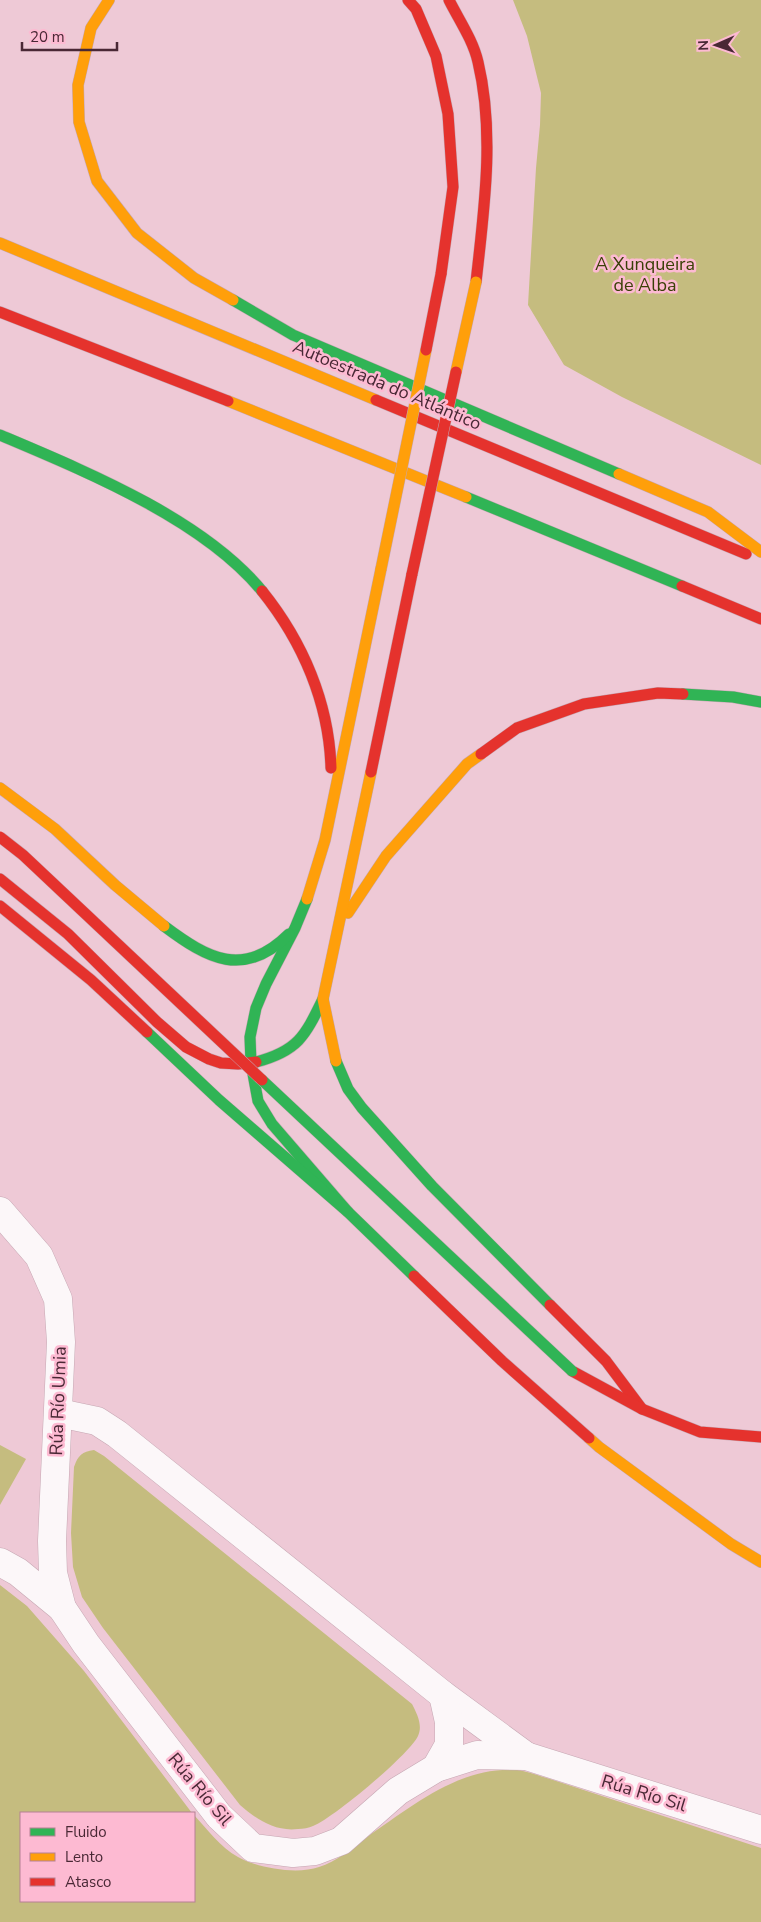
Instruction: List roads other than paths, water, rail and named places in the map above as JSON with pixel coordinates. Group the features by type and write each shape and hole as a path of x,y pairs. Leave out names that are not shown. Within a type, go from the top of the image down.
{"main road":[{"path":"109,0 91,28 78,85 79,122 97,181 137,233 194,278 293,335 708,512 761,552"},
{"path":"348,1212 272,1124 258,1101 251,1063 250,1037 256,1008 266,984 295,928 311,888 325,840 441,274 453,187 448,114 436,56 416,9 408,0"},
{"path":"0,880 75,940 171,1035 191,1050 210,1060 223,1064 251,1063 282,1055 297,1044 308,1031 323,999 412,574 476,282 482,222 487,133 477,60 449,0"},
{"name":"Autoestrada do Atlántico","path":"0,243 761,560"},
{"path":"0,312 363,454 761,619"},
{"path":"0,436 82,471 184,524 242,569 276,610 308,664 320,693 331,748 331,812"},
{"path":"339,927 386,856 467,764 517,728 584,704 658,693 732,696 761,702"},
{"path":"0,788 54,827 155,920 202,952 232,961 249,959 265,954 278,946 295,928"},
{"path":"0,837 38,869 572,1371 642,1409 700,1432 761,1438"},
{"path":"0,906 91,980 219,1100 348,1212 502,1361 599,1447 723,1538 761,1562"},
{"path":"323,999 334,1056 348,1088 362,1108 432,1186 606,1360 642,1409"}],"street":[{"name":"Rúa Río Umia","path":"0,1211 39,1256 58,1300 61,1342 52,1541 53,1573 62,1608"},
{"name":"Rúa Río Sil","path":"59,1413 97,1421 117,1434 443,1695 526,1756"},
{"path":"0,1562 18,1572 62,1608"},
{"name":"Rúa Río Sil","path":"62,1608 86,1644 219,1816 253,1848 293,1852 315,1851 341,1841 398,1791 436,1768 477,1754 526,1756 761,1830"},
{"name":"Rúa Río Sil","path":"436,1768 449,1745 449,1722 443,1695"}],"park label":[{"name":"A Xunqueira de Alba","path":"645,274"}]}
